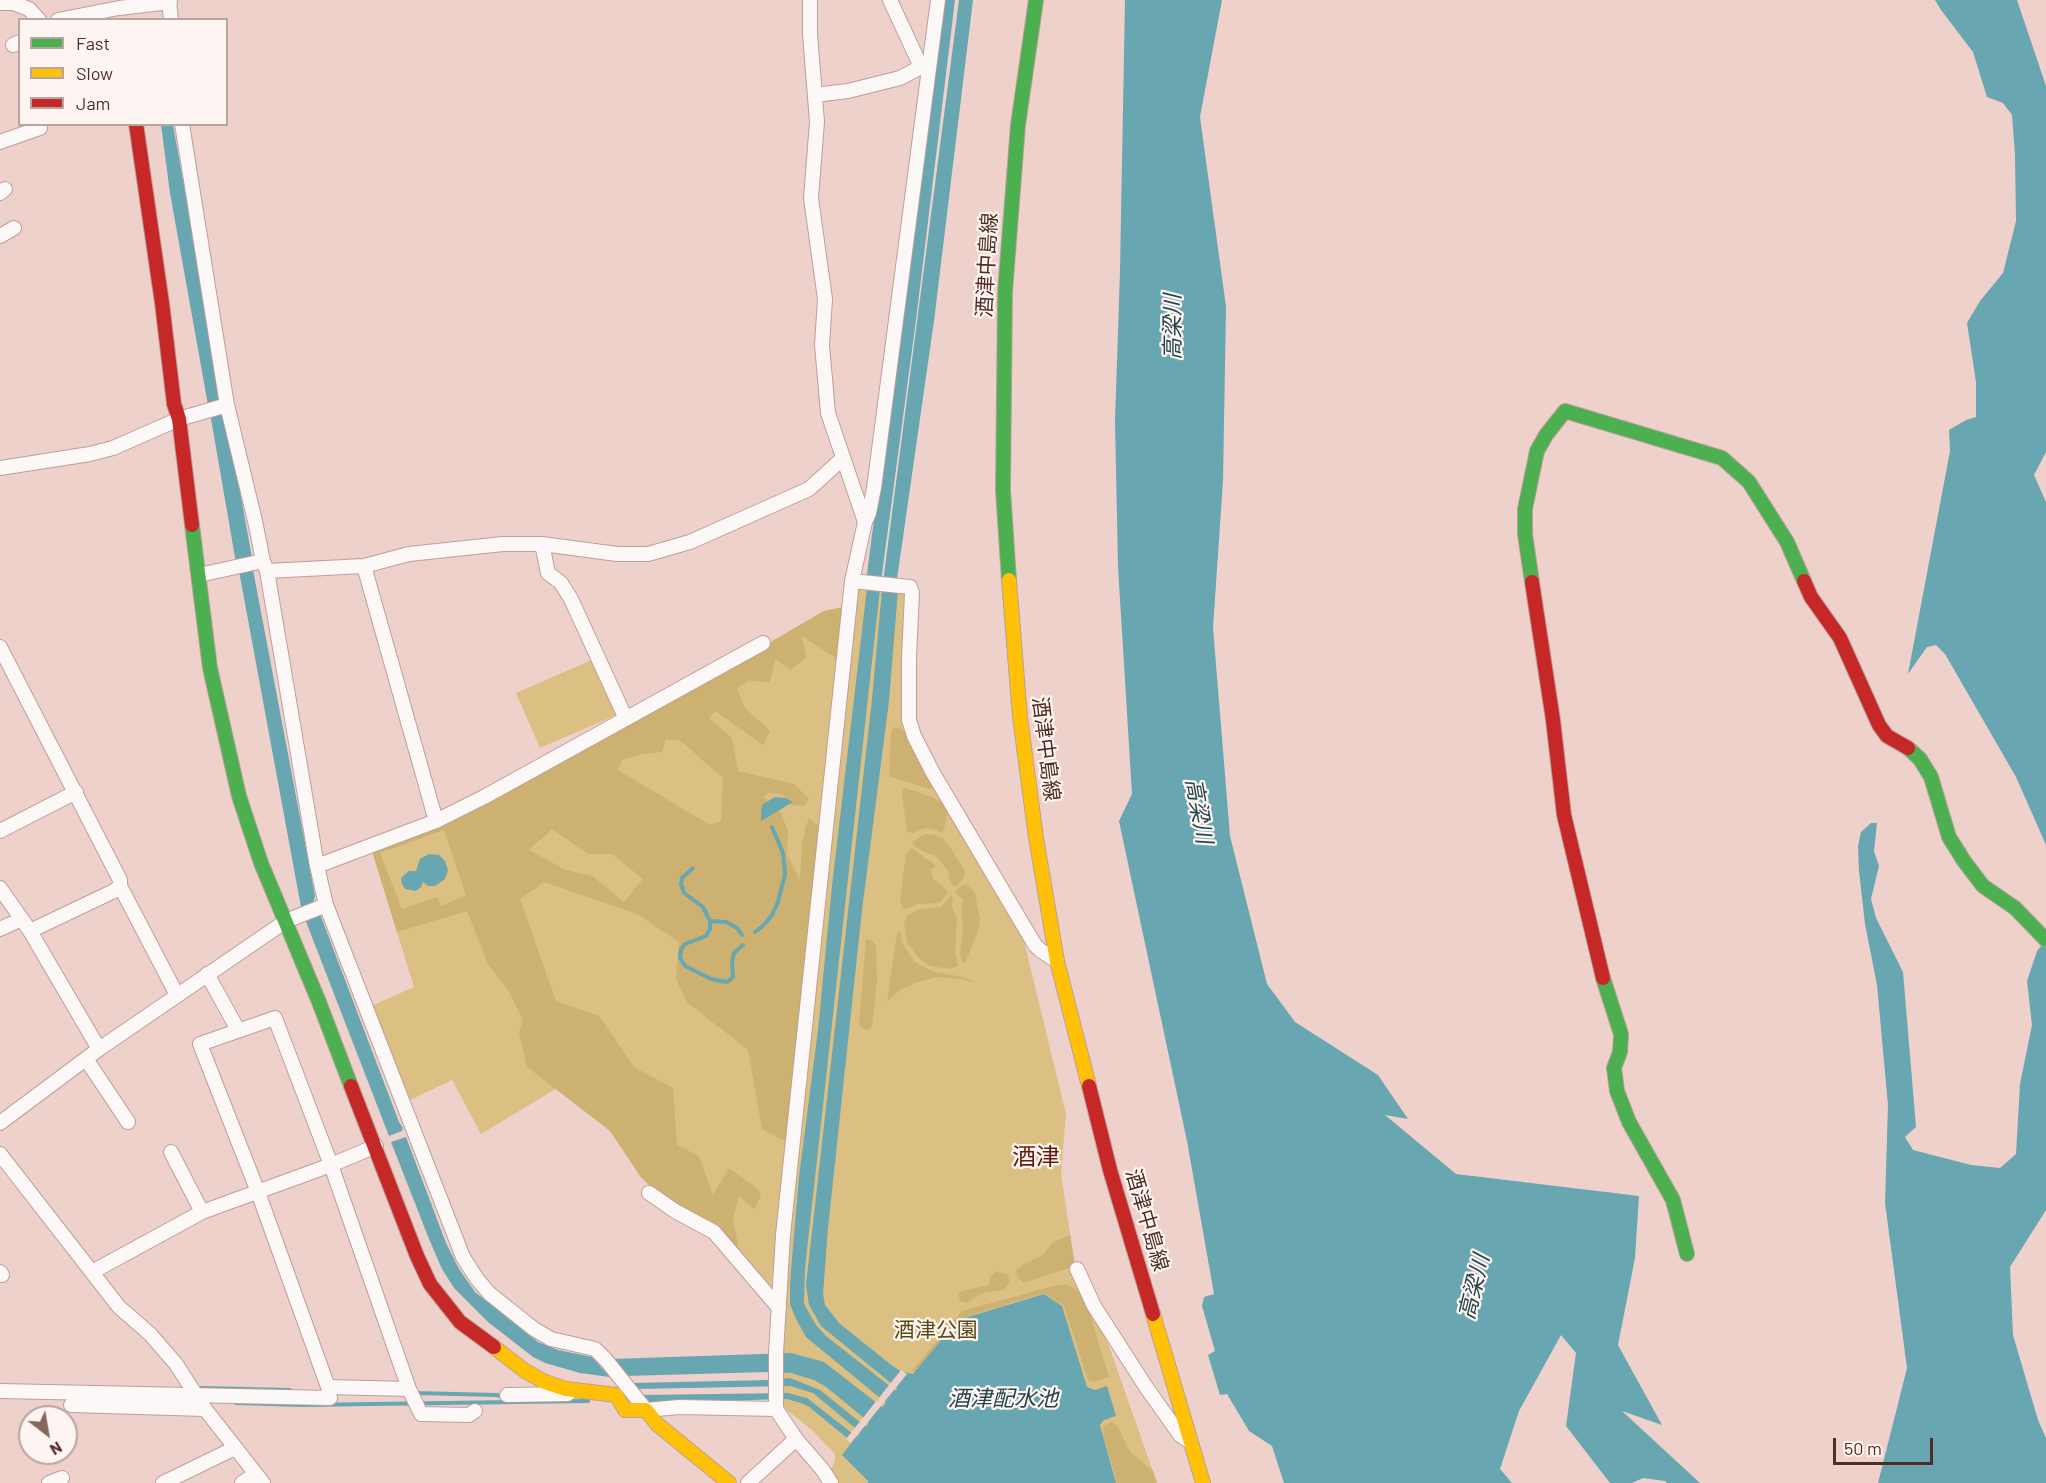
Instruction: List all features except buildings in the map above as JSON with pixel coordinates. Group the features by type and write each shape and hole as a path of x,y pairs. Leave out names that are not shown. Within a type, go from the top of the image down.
{"street":[{"path":"810,0 817,122 810,198 825,299 822,345 828,413 864,522"},
{"path":"890,0 925,68"},
{"path":"831,1483 796,1439 776,1406 776,1353 784,1225 864,522 869,513 874,488 925,68 938,0"},
{"name":"酒津中島線","path":"1036,0 1018,125 1006,273 1003,357 1003,490 1020,717 1036,838 1057,961 1110,1170 1203,1483"},
{"path":"69,18 168,2 171,18"},
{"path":"0,3 13,3 28,9 37,18"},
{"path":"815,95 848,91 900,78 925,68"},
{"path":"136,126 174,404 179,419 210,668 239,796 261,863 288,920 417,1256 430,1284 460,1322 525,1371 545,1382 566,1389 597,1394"},
{"path":"182,126 227,405 255,521 260,566 323,906 410,1131 463,1257 477,1279 506,1308 534,1329 551,1339 595,1349 657,1424 729,1483"},
{"path":"0,142 40,128"},
{"path":"0,236 14,228"},
{"path":"0,468 90,454 113,448 179,419 227,405"},
{"path":"1687,1254 1673,1200 1629,1122 1617,1090 1614,1068 1620,1052 1621,1034 1600,968 1564,814 1553,720 1525,534 1525,509 1537,452 1546,435 1565,411 1722,458 1749,482 1787,542 1811,597 1840,638 1879,725 1887,736 1904,744 1920,759 1931,777 1949,837 1964,861 1983,886 2014,908 2046,940"},
{"path":"199,575 260,566 364,566 409,554 503,544 542,544 617,554 648,554 690,542 809,489 842,459"},
{"path":"542,544 548,573 561,583 571,599 626,719"},
{"path":"364,566 436,821"},
{"path":"857,581 910,587 912,593 908,689 909,720 914,736 949,801 1035,945 1057,961"},
{"path":"317,866 436,821 484,797 763,643"},
{"path":"0,647 76,792 120,880 120,886 177,995"},
{"path":"0,831 76,792"},
{"path":"0,929 26,925 114,891 120,886"},
{"path":"0,888 26,925 99,1049"},
{"path":"0,1123 99,1049 207,974 288,920 323,906"},
{"path":"207,974 238,1030"},
{"path":"329,1393 258,1192 200,1044 275,1018 331,1165 409,1389 421,1414 470,1415 475,1411"},
{"path":"86,1059 128,1122"},
{"path":"92,1272 202,1212 331,1165 376,1146"},
{"path":"171,1152 202,1212"},
{"path":"0,1154 119,1307 150,1334 176,1364 205,1409 260,1479 242,1483"},
{"path":"649,1193 675,1211 714,1232 779,1308"},
{"path":"1077,1269 1094,1306 1146,1387 1180,1436 1190,1443"},
{"path":"0,1391 196,1394 329,1393 409,1389"},
{"path":"507,1395 616,1395 625,1410 645,1407 776,1406"},
{"path":"78,1405 205,1409"},
{"path":"748,1483 796,1439"},
{"path":"163,1483 235,1448"}],"green space":[{"name":"酒津公園","path":"856,587 906,591 905,720 1022,933 1066,1114 1061,1174 1075,1266 1102,1326 1157,1483 836,1483 830,1473 835,1454 781,1403 788,1245"},
{"path":"843,607 771,1287 767,1286 718,1227 651,1187 640,1176 572,1079 481,1134 452,1080 406,1102 369,1007 414,987 372,851 743,658 824,611"},
{"path":"592,660 616,715 540,748 516,693"}],"shaded area":[{"path":"843,607 839,660 802,636 806,657 791,670 775,659 770,683 749,680 737,689 745,708 770,731 763,745 715,711 709,718 732,738 738,771 794,784 809,799 804,806 792,805 782,794 769,793 763,797 781,813 788,831 787,855 800,880 802,844 809,818 822,829 787,1142 762,1129 748,1050 687,1002 676,979 679,942 637,914 544,882 520,899 556,1001 599,1016 634,1067 673,1088 677,1145 699,1156 713,1195 729,1168 758,1189 761,1196 754,1209 739,1196 733,1219 739,1251 718,1227 663,1197 651,1187 640,1176 610,1131 527,1067 519,1032 523,1020 508,990 488,964 467,911 397,932 372,851 743,658 824,611","holes":["666,739 681,741 723,778 721,821 710,825 618,770 622,760 641,754 662,752","552,829 588,854 612,854 643,879 624,902 592,876 566,870 529,850","444,830 466,895 441,906 437,897 402,909 380,853"]},
{"path":"893,727 906,733 932,788 889,776"},
{"path":"906,788 941,802 948,811 943,833 925,828 913,833 907,832 902,794 902,789"},
{"path":"925,834 936,835 943,839 965,871 963,879 955,887 950,882 948,871 937,857 917,848 912,842"},
{"path":"912,848 936,866 931,870 933,879 948,893 939,903 917,904 906,909 902,907 900,900 906,854"},
{"path":"965,884 975,893 980,919 978,931 965,963 963,963 960,954 963,899 955,891"},
{"path":"951,895 952,907 957,919 955,952 958,966 949,969 930,966 918,957 907,942 904,923 908,915 919,909 941,907"},
{"path":"900,930 902,943 914,961 921,966 935,972 963,977 976,983 937,977 900,990 887,1002 897,933"},
{"path":"866,939 872,940 876,945 877,981 872,1027 867,1030 859,1024"},
{"path":"1070,1235 1075,1266 1024,1283 1019,1279 1015,1272 1021,1266 1044,1254 1052,1243"},
{"path":"996,1271 1008,1275 1010,1282 1003,1290 983,1293 966,1303 960,1301 958,1292 989,1285 990,1277"},
{"path":"1057,1285 1068,1285 1078,1291 1086,1301 1109,1377 1093,1382 1088,1380 1064,1306 1044,1293 958,1319 917,1370 911,1372 962,1311"},
{"path":"1111,1422 1118,1427 1130,1452 1153,1471 1157,1483 1117,1483 1103,1432 1104,1426"}],"water":[{"name":"酒津配水池","path":"941,0 955,0 880,589 805,1268 804,1304 816,1325 826,1336 896,1391 897,1388 821,1326 809,1305 806,1285 872,699 882,590 959,0 973,0 934,321 897,579 889,701 862,910 823,1294 825,1305 839,1323 900,1371 913,1374 958,1320 1044,1294 1062,1306 1087,1387 1095,1390 1107,1386 1116,1416 1104,1420 1100,1425 1116,1483 868,1483 842,1455 852,1442 808,1406 801,1403 787,1399 648,1403 642,1395 788,1393 807,1398 857,1437 860,1432 813,1393 790,1386 637,1389 632,1383 790,1378 820,1390 866,1427 869,1422 825,1386 814,1380 791,1373 768,1372 625,1376 611,1359 791,1353 824,1362 882,1407 886,1403 806,1337 790,1304 790,1283 799,1177 818,1030 867,574"},
{"name":"高梁川","path":"1125,0 1222,0 1200,117 1226,307 1223,480 1213,628 1230,836 1267,984 1295,1022 1378,1075 1408,1119 1385,1115 1456,1174 1639,1196 1635,1258 1618,1345 1662,1425 1622,1411 1700,1483 1667,1483 1643,1478 1632,1483 1610,1483 1566,1426 1576,1353 1561,1335 1519,1411 1500,1469 1512,1483 1284,1483 1272,1446 1249,1431 1227,1394 1220,1395 1208,1355 1215,1351 1202,1306 1204,1297 1214,1294 1187,1141 1119,821 1132,794 1118,567 1115,421"},
{"path":"1935,0 2017,0 2046,86 2046,452 2034,475 2046,502 2046,845 2016,777 1945,654 1936,645 1927,647 1908,674 1950,451 1949,430 1976,417 1976,382 1967,323 1980,301 2003,273 2016,221 2012,115 2003,103 1987,97 1973,52"},
{"path":"161,126 173,126 222,397 219,402 208,405 170,193"},
{"path":"220,411 226,414 252,558 236,563 210,413"},
{"path":"251,568 315,896 313,904 301,907 239,571"},
{"path":"775,797 793,802 761,821 763,804"},
{"path":"1871,823 1877,823 1874,851 1879,866 1871,899 1876,918 1903,972 1916,1127 1905,1137 1913,1150 1971,1165 2000,1168 2016,1154 2020,1084 2032,1025 2027,981 2037,951 2046,940 2046,1210 2010,1267 2013,1335 2038,1420 2046,1438 2046,1483 1878,1483 1907,1368 1885,1203 1888,1105 1877,985 1865,924 1859,871 1858,846 1861,832"},
{"path":"429,854 439,855 445,861 448,870 445,879 435,886 428,886 423,882 416,891 405,889 401,878 409,871 416,871 420,859"},
{"path":"320,914 403,1128 402,1131 389,1136 305,919"},
{"path":"406,1137 446,1243 459,1269 475,1292 538,1342 558,1350 592,1357 610,1377 580,1373 545,1363 533,1357 488,1322 454,1288 442,1269 429,1239 391,1142"}],"pier":[{"path":"901,1370 907,1374 851,1443 846,1439 877,1400 881,1403 878,1399"}],"waterway":[{"path":"755,932 772,915 785,874 783,853 772,827"},
{"path":"693,868 682,878 684,893 703,907 710,921 726,922 737,928 742,935"},
{"path":"710,921 710,929 706,936 685,944 681,950 680,958 685,966 711,979 727,982 733,977 734,953 743,945"},
{"path":"201,1388 290,1390"},
{"path":"414,1393 506,1397"},
{"path":"236,1403 301,1405 588,1401"}],"traffic: fast":[{"path":"1009,580 1003,490 1005,292 1018,125 1036,0"},
{"path":"1532,582 1525,534 1525,509 1537,451 1546,435 1565,411 1722,458 1749,482 1787,542 1804,581"},
{"path":"192,525 210,668 239,796 261,863 351,1086"},
{"path":"1908,748 1920,759 1931,777 1949,837 1964,861 1983,886 2015,908 2046,940"},
{"path":"1603,978 1621,1034 1620,1052 1614,1068 1617,1091 1629,1122 1673,1200 1687,1254"}],"traffic: slow":[{"path":"1009,580 1020,717 1036,838 1057,961 1089,1086"},
{"path":"1153,1314 1203,1483"},
{"path":"494,1347 525,1371 545,1382 566,1389 616,1395 625,1410 646,1410 657,1424 729,1483"}],"traffic: jam":[{"path":"136,126 192,525"},
{"path":"1804,581 1811,597 1840,638 1879,725 1887,736 1908,748"},
{"path":"1532,582 1553,720 1564,815 1603,978"},
{"path":"351,1086 430,1284 460,1322 494,1347"},
{"path":"1089,1086 1110,1170 1153,1314"}],"district":[{"name":"酒津","path":"1036,1157"}]}
